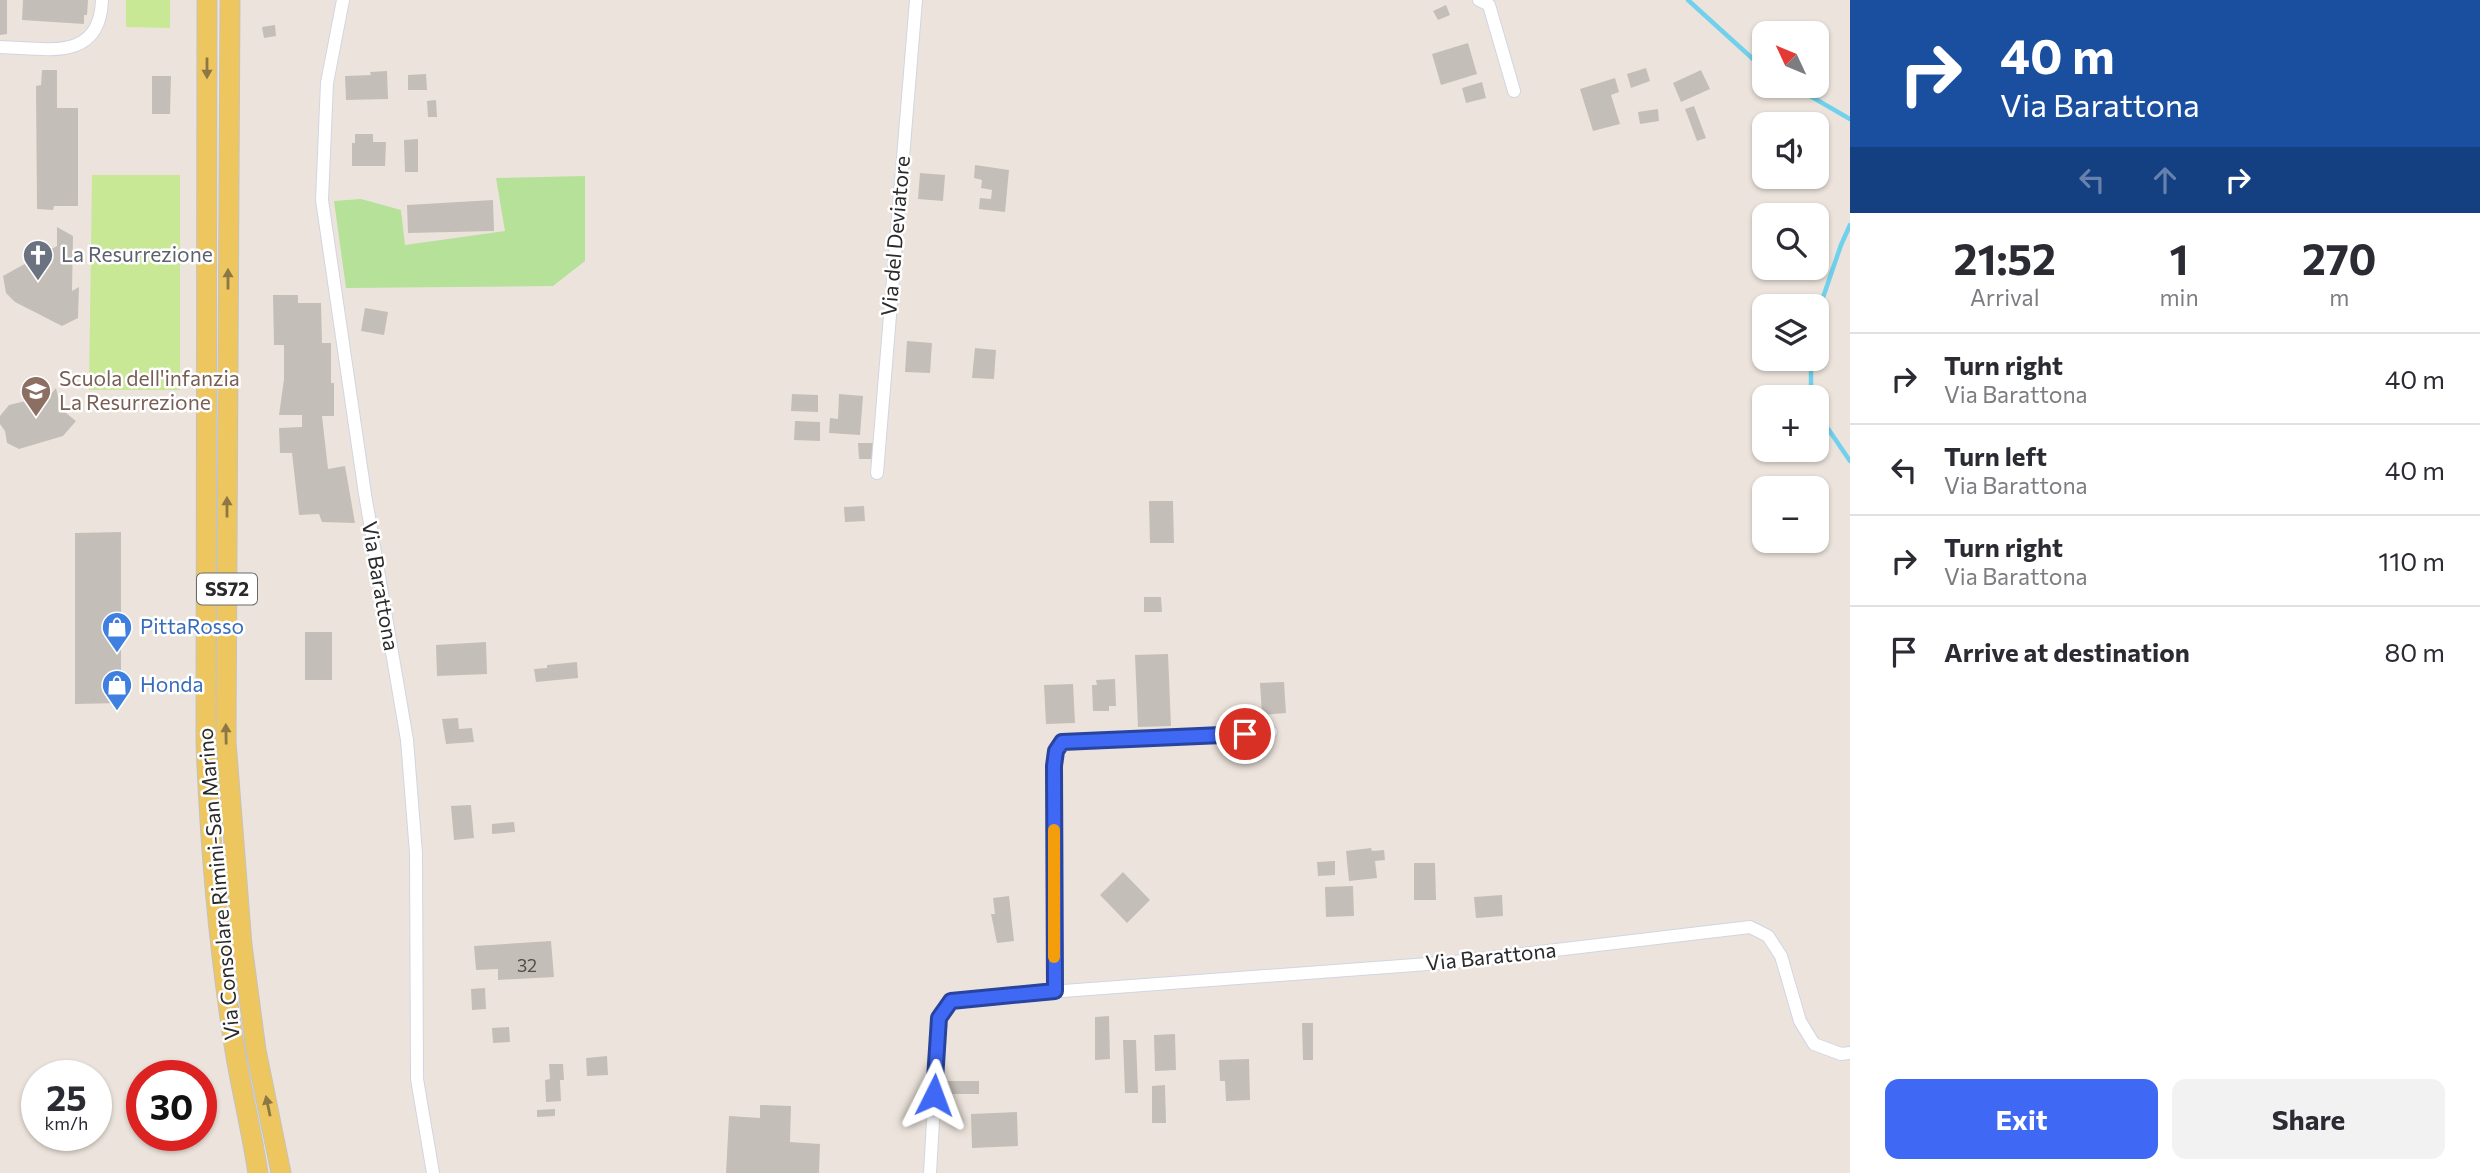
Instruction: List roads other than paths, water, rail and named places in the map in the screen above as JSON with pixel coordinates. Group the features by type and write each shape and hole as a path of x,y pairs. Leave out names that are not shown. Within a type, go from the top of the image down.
{"main road":[{"name":"Via Consolare Rimini-San Marino","path":"207,0 206,743 209,823 220,943 236,1056 258,1173"},
{"name":"Via Consolare Rimini-San Marino","path":"230,0 226,741 242,945 256,1050 281,1173"}],"street":[{"path":"0,47 71,48 85,41 98,28 102,0"},
{"name":"Via Barattona","path":"343,0 327,83 322,200 365,494 407,740 416,853 416,1079 433,1173"},
{"name":"Via del Deviatore","path":"877,473 916,0"},
{"path":"1479,0 1489,5 1514,91"},
{"path":"1055,991 1054,766 1056,751 1062,742 1271,733"},
{"name":"Via Barattona","path":"930,1173 939,1018 951,1001 1455,962 1750,927 1768,936 1781,957 1800,1020 1814,1044 1841,1054 1850,1053"}],"waterway":[{"path":"1688,0 1752,58"},
{"path":"1814,98 1850,119"},
{"path":"1824,294 1850,225"},
{"path":"1811,371 1811,385"},
{"path":"1829,430 1850,461"}],"place":[{"name":"La Resurrezione","path":"38,282"},
{"name":"Scuola dell'infanzia La Resurrezione","path":"36,418"},
{"name":"PittaRosso","path":"117,654"},
{"name":"Honda","path":"117,712"}]}
